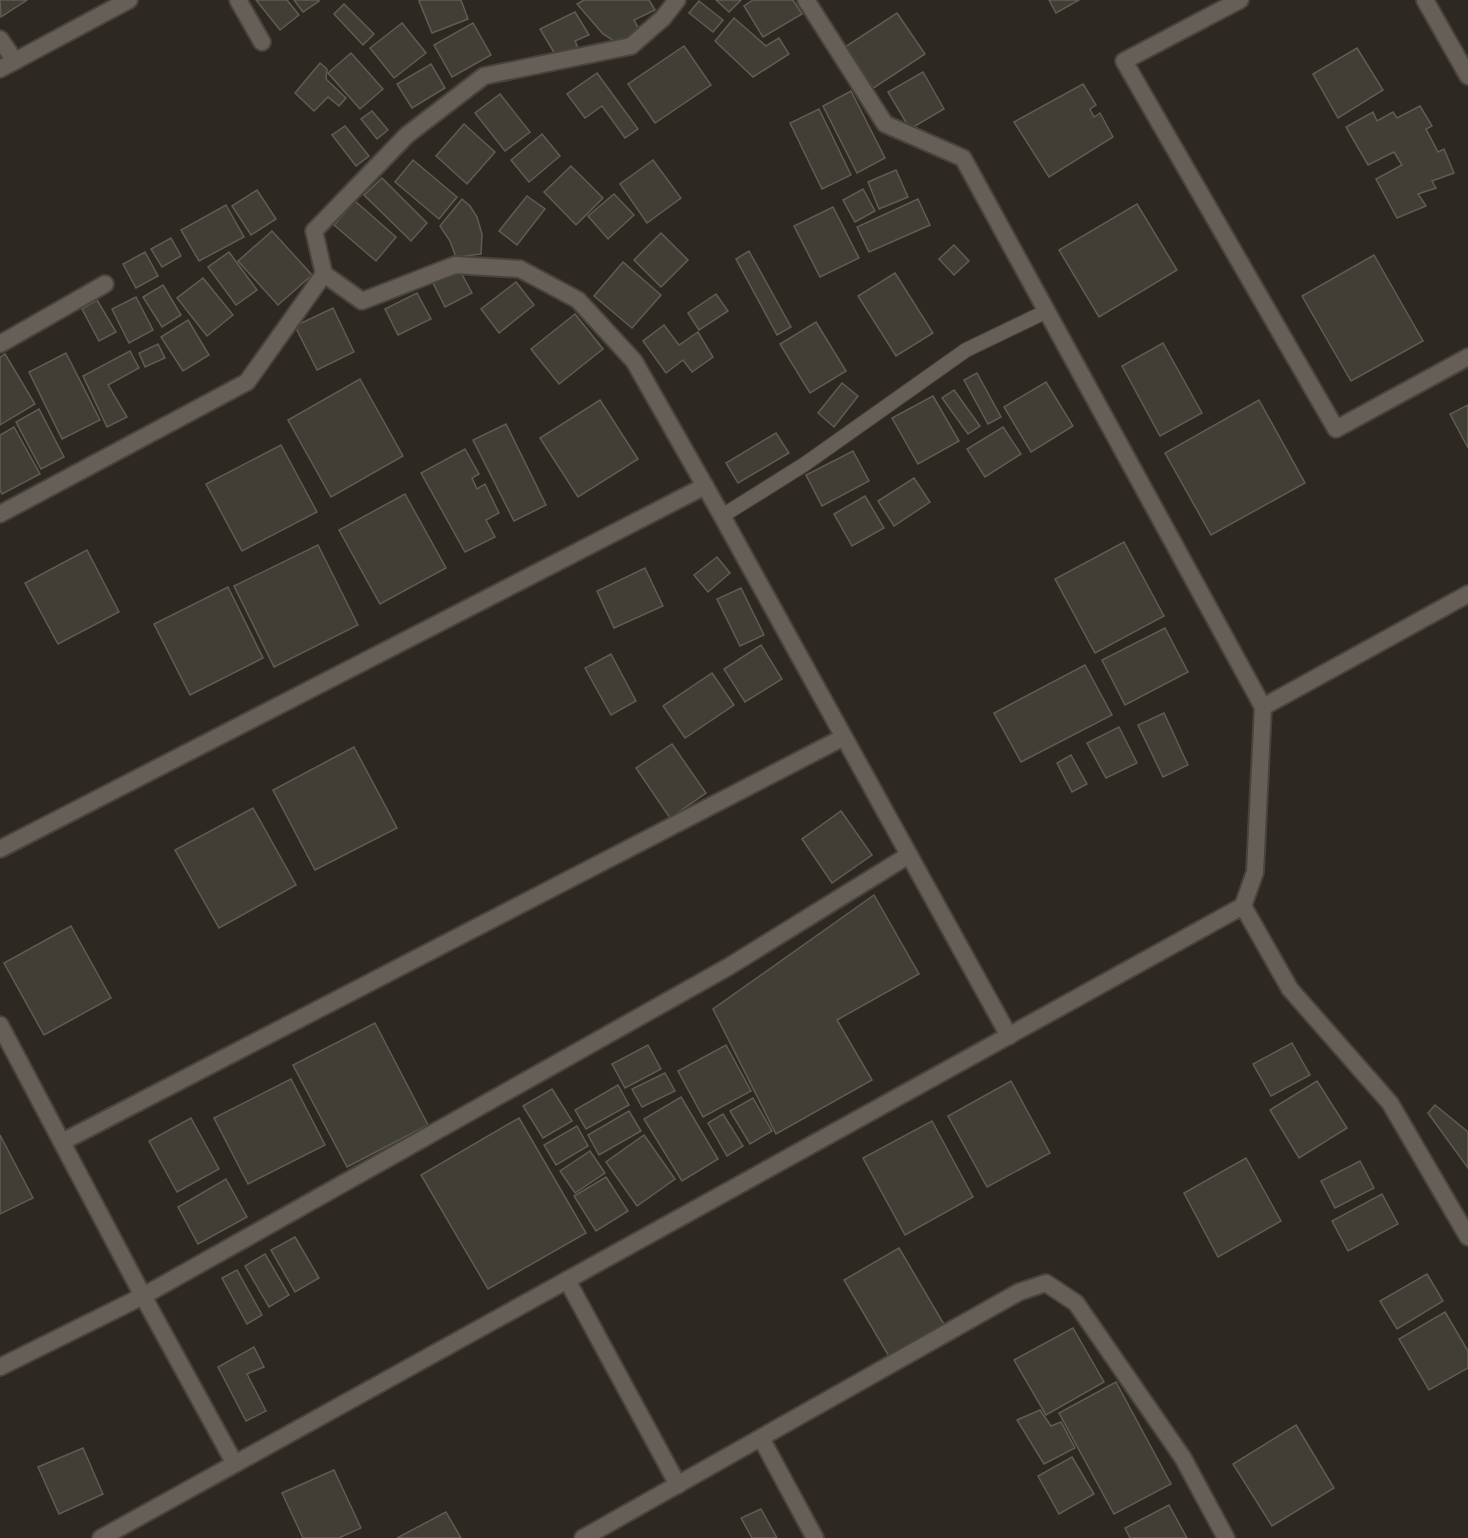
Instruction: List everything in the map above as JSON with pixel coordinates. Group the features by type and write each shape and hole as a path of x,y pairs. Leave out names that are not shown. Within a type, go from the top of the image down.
{"street":[{"path":"0,39 7,65 129,0"},
{"path":"238,0 262,42"},
{"path":"677,0 663,18 631,46 484,76 407,135 314,231 324,274 362,301 455,265 520,269 578,300 634,361 1009,1036"},
{"path":"101,1538 1243,906 1255,872 1263,707 963,158 885,124 806,0"},
{"path":"1240,0 1124,61 1336,429 1468,357"},
{"path":"1425,0 1468,76"},
{"path":"0,514 247,382 324,274"},
{"path":"0,344 105,284"},
{"path":"0,849 705,486"},
{"path":"1263,707 1468,594"},
{"path":"62,1142 844,737"},
{"path":"0,1367 143,1296 728,967 909,855"},
{"path":"1243,906 1290,989 1390,1103 1468,1237"},
{"path":"0,1025 143,1296 235,1464"},
{"path":"567,1280 678,1485"},
{"path":"583,1538 1019,1292 1047,1283 1076,1303 1184,1458 1226,1538"},
{"path":"761,1438 815,1538"}],"lane":[{"path":"722,516 805,464 966,350 1047,311"}],"building":[{"path":"0,0 27,0 1,17"},
{"path":"256,0 287,0 299,15 280,30"},
{"path":"294,0 319,0 319,1 303,12"},
{"path":"461,0 468,19 432,33 419,1"},
{"path":"584,0 649,0 655,10 634,20 641,33 617,43 603,34 577,4"},
{"path":"716,0 741,0 729,12"},
{"path":"753,0 793,0 802,14 763,37 744,6"},
{"path":"1049,0 1079,0 1056,13"},
{"path":"699,1 723,20 713,32 689,13"},
{"path":"344,4 374,34 363,45 334,14"},
{"path":"575,12 589,35 575,41 580,52 558,59 540,29"},
{"path":"897,13 925,54 869,91 842,49"},
{"path":"734,18 766,46 779,38 789,54 753,77 715,41"},
{"path":"402,23 426,53 394,78 370,48"},
{"path":"473,23 491,55 452,77 434,45"},
{"path":"684,46 711,85 655,123 628,84"},
{"path":"1357,48 1383,90 1338,118 1313,74"},
{"path":"351,53 383,89 360,109 328,73"},
{"path":"320,63 327,69 326,79 346,98 339,106 328,97 314,111 295,93"},
{"path":"431,64 445,88 412,108 397,84"},
{"path":"923,72 944,109 910,129 888,92"},
{"path":"597,73 638,129 625,138 602,106 585,118 567,94"},
{"path":"1083,84 1096,105 1090,109 1094,117 1100,113 1113,137 1049,177 1014,122"},
{"path":"851,91 885,158 857,173 823,106"},
{"path":"500,94 530,132 505,151 475,113"},
{"path":"1420,106 1432,126 1426,129 1438,152 1444,149 1454,173 1432,181 1436,188 1418,194 1426,206 1397,218 1376,179 1402,165 1394,152 1368,165 1346,127 1373,112 1377,121 1393,112 1397,118"},
{"path":"819,109 851,175 822,189 790,123"},
{"path":"372,111 388,130 377,139 361,119"},
{"path":"464,124 495,152 467,184 436,156"},
{"path":"345,126 369,156 356,166 332,135"},
{"path":"542,134 560,156 529,182 511,160"},
{"path":"413,160 457,197 439,219 395,182"},
{"path":"653,160 681,198 647,223 620,184"},
{"path":"571,166 603,198 576,225 544,192"},
{"path":"896,170 908,197 879,209 868,182"},
{"path":"382,178 427,223 411,241 364,195"},
{"path":"863,189 875,211 855,222 843,200"},
{"path":"257,190 276,219 251,235 232,206"},
{"path":"614,194 634,215 608,239 588,216"},
{"path":"527,196 545,209 517,245 499,231"},
{"path":"462,199 477,217 482,234 481,254 456,257 450,241 440,226"},
{"path":"918,199 930,225 869,252 857,227"},
{"path":"355,201 396,237 376,261 334,225"},
{"path":"1137,204 1177,270 1099,317 1059,250"},
{"path":"226,205 244,237 199,261 181,230"},
{"path":"833,207 859,258 820,277 794,226"},
{"path":"272,231 312,275 278,305 238,261"},
{"path":"661,233 688,260 661,287 634,260"},
{"path":"171,238 181,256 162,267 151,249"},
{"path":"954,245 969,261 954,275 939,259"},
{"path":"749,251 791,327 777,335 736,259"},
{"path":"145,252 158,276 136,288 123,264"},
{"path":"229,252 257,290 236,305 208,267"},
{"path":"1374,255 1423,341 1351,381 1302,296"},
{"path":"623,262 661,295 632,328 594,296"},
{"path":"459,269 472,293 445,307 433,283"},
{"path":"895,273 933,333 896,356 858,296"},
{"path":"203,278 233,315 207,336 177,298"},
{"path":"516,282 534,305 499,333 481,309"},
{"path":"163,285 181,315 162,327 143,297"},
{"path":"417,293 431,319 398,335 385,309"},
{"path":"716,294 728,311 699,330 688,313"},
{"path":"136,297 153,330 129,343 112,309"},
{"path":"97,300 116,332 99,341 82,309"},
{"path":"333,308 354,352 317,370 295,326"},
{"path":"575,314 603,349 559,384 531,349"},
{"path":"188,320 209,355 183,371 161,337"},
{"path":"816,322 846,371 810,393 780,344"},
{"path":"664,325 679,345 698,332 713,357 692,372 683,360 666,373 643,341"},
{"path":"1163,343 1202,413 1160,436 1122,366"},
{"path":"158,344 165,358 145,367 139,353"},
{"path":"130,351 139,368 108,385 127,417 107,427 83,376"},
{"path":"66,353 100,420 62,439 29,372"},
{"path":"5,354 35,404 0,425 0,357"},
{"path":"977,373 1001,417 988,424 964,380"},
{"path":"360,379 403,456 331,497 288,420"},
{"path":"1046,382 1073,426 1031,452 1004,407"},
{"path":"842,383 858,396 834,427 818,413"},
{"path":"954,390 980,426 968,434 942,398"},
{"path":"933,396 959,441 918,464 892,418"},
{"path":"600,400 638,459 578,497 540,438"},
{"path":"1259,400 1305,483 1211,535 1165,453"},
{"path":"1468,405 1468,448 1450,414"},
{"path":"39,409 64,457 41,469 16,422"},
{"path":"506,424 546,505 514,521 473,440"},
{"path":"14,427 40,474 2,494 0,490 0,435"},
{"path":"1003,427 1021,454 985,477 967,449"},
{"path":"776,433 789,453 738,483 726,463"},
{"path":"281,445 317,512 242,551 206,484"},
{"path":"465,449 479,474 472,478 477,489 485,484 499,513 486,520 495,537 465,552 421,473"},
{"path":"853,451 869,481 822,506 806,475"},
{"path":"914,478 930,502 894,526 878,501"},
{"path":"405,494 446,568 380,604 339,530"},
{"path":"865,496 884,528 852,546 834,514"},
{"path":"1124,542 1164,616 1095,653 1055,579"},
{"path":"318,545 358,625 274,667 234,586"},
{"path":"87,550 119,612 58,644 25,583"},
{"path":"717,557 730,573 708,592 694,575"},
{"path":"645,568 663,606 614,628 597,591"},
{"path":"228,587 263,658 190,695 154,624"},
{"path":"741,588 764,635 740,646 717,599"},
{"path":"1165,628 1188,672 1125,705 1102,660"},
{"path":"761,645 782,679 745,702 724,669"},
{"path":"611,654 636,701 611,715 585,668"},
{"path":"1085,665 1112,715 1021,762 994,713"},
{"path":"712,673 734,705 685,738 663,706"},
{"path":"1164,713 1188,765 1163,777 1138,725"},
{"path":"1119,727 1137,763 1106,778 1087,743"},
{"path":"672,744 706,793 670,818 636,768"},
{"path":"354,747 397,828 315,870 273,790"},
{"path":"1071,755 1087,784 1072,792 1057,763"},
{"path":"253,808 296,885 219,928 175,850"},
{"path":"841,811 872,855 832,883 802,839"},
{"path":"874,895 919,974 837,1020 872,1080 776,1134 713,1009"},
{"path":"71,926 111,998 44,1035 4,963"},
{"path":"375,1023 428,1125 347,1167 293,1065"},
{"path":"1292,1043 1310,1075 1271,1096 1253,1064"},
{"path":"648,1045 661,1069 625,1088 612,1064"},
{"path":"726,1045 751,1091 703,1117 678,1071"},
{"path":"665,1073 675,1091 642,1107 632,1089"},
{"path":"291,1079 325,1145 248,1184 214,1118"},
{"path":"1011,1081 1050,1153 987,1187 948,1116"},
{"path":"1317,1081 1347,1128 1299,1158 1270,1110"},
{"path":"618,1085 629,1105 586,1129 575,1110"},
{"path":"552,1089 572,1121 543,1138 523,1106"},
{"path":"681,1097 718,1159 682,1181 644,1119"},
{"path":"753,1098 772,1131 750,1144 730,1111"},
{"path":"1435,1105 1468,1132 1468,1168 1428,1113"},
{"path":"629,1111 641,1131 599,1155 588,1135"},
{"path":"723,1114 743,1146 727,1156 708,1123"},
{"path":"191,1118 219,1169 177,1192 149,1141"},
{"path":"519,1118 586,1233 488,1289 421,1175"},
{"path":"932,1121 973,1197 905,1235 863,1158"},
{"path":"577,1126 588,1146 556,1165 544,1145"},
{"path":"0,1135 33,1198 0,1214"},
{"path":"644,1135 675,1179 637,1206 606,1162"},
{"path":"590,1151 605,1173 575,1193 560,1171"},
{"path":"1246,1158 1281,1221 1218,1257 1184,1193"},
{"path":"1360,1161 1374,1188 1335,1208 1321,1181"},
{"path":"606,1177 628,1211 596,1231 574,1196"},
{"path":"226,1179 247,1217 198,1244 178,1207"},
{"path":"1382,1194 1398,1224 1348,1251 1332,1221"},
{"path":"295,1237 319,1278 295,1292 271,1250"},
{"path":"899,1248 945,1326 890,1358 844,1280"},
{"path":"265,1254 289,1295 269,1307 245,1266"},
{"path":"237,1270 262,1315 247,1324 222,1278"},
{"path":"1427,1274 1443,1301 1397,1329 1380,1301"},
{"path":"1445,1312 1468,1351 1468,1368 1429,1390 1399,1339"},
{"path":"1073,1328 1104,1382 1046,1415 1014,1360"},
{"path":"254,1347 264,1367 247,1374 266,1411 246,1421 218,1367"},
{"path":"1116,1382 1171,1484 1114,1514 1059,1413"},
{"path":"1040,1410 1051,1426 1061,1422 1075,1448 1044,1464 1017,1420"},
{"path":"1296,1425 1334,1488 1272,1526 1233,1464"},
{"path":"83,1448 103,1494 59,1514 38,1467"},
{"path":"1072,1457 1094,1494 1059,1514 1038,1476"},
{"path":"334,1470 361,1528 339,1538 303,1538 282,1493"},
{"path":"1169,1505 1187,1538 1130,1538 1125,1528"},
{"path":"761,1509 777,1538 752,1538 741,1518"},
{"path":"446,1512 461,1538 397,1538"}]}
